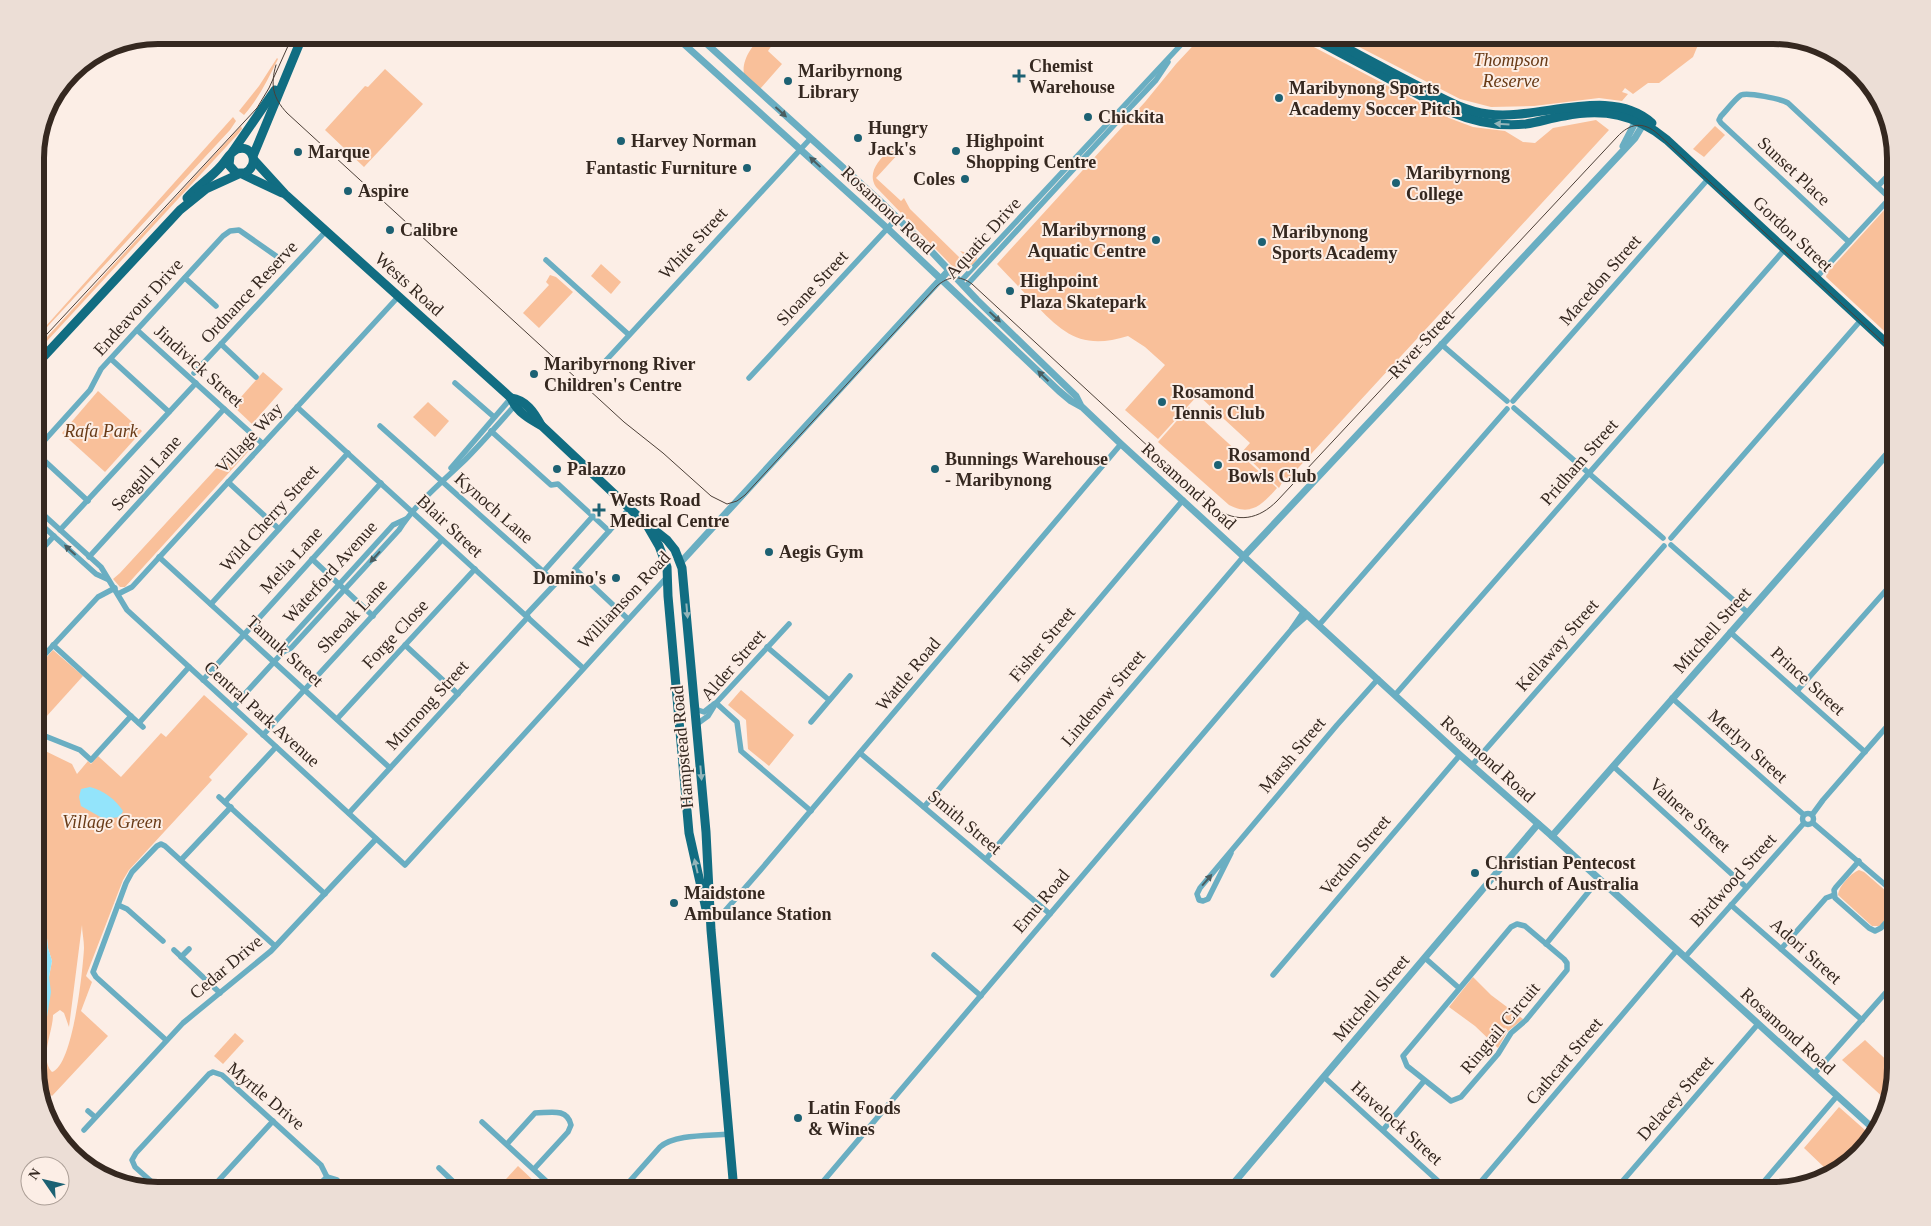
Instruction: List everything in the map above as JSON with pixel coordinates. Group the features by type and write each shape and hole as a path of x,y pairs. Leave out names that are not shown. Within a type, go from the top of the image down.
{"main road":[{"path":"44,356 187,204 206,189 251,169 253,158 299,44"},
{"name":"Gordon Street","path":"1323,44 1463,117 1486,123 1526,124 1597,112 1641,119"},
{"name":"Gordon Street","path":"1340,44 1452,102 1486,114 1516,115 1606,105 1627,109 1667,140 1887,344"},
{"path":"165,226 191,194 216,172 231,154 286,74"},
{"path":"1516,115 1526,124"},
{"path":"231,154 242,149 248,151 253,158"},
{"path":"231,154 229,165 233,171 240,174"},
{"name":"Wests Road","path":"253,158 285,194 515,401 529,419 542,426 643,521 667,540 681,562"},
{"name":"Wests Road","path":"240,174 285,194"},
{"name":"Wests Road","path":"643,521 659,546 669,576"},
{"name":"Williamson Road","path":"669,576 681,562"},
{"name":"Hampstead Road","path":"681,562 706,832 711,930 733,1182"},
{"name":"Hampstead Road","path":"669,576 668,596 690,837 711,930"}],"street":[{"name":"Rosamond Road","path":"684,44 887,228 1059,391 1071,401 1081,406 1460,755 1552,836 1871,1127"},
{"name":"Rosamond Road","path":"707,44 897,218 1076,396 1081,406"},
{"name":"Aquatic Drive","path":"954,293 1156,80 1182,44"},
{"path":"718,74 726,62"},
{"name":"Sunset Place","path":"1849,242 1720,121 1723,114 1742,95 1784,101 1878,186"},
{"name":"River Street","path":"1244,556 1619,153 1641,119"},
{"name":"White Street","path":"599,368 628,334 810,139"},
{"path":"1887,176 1878,186 1887,195"},
{"name":"Macedon Street","path":"1514,401 1708,178"},
{"path":"1816,278 1887,201"},
{"name":"Sloane Street","path":"749,378 897,218"},
{"name":"Endeavour Drive","path":"44,441 90,390 101,369 223,236 230,231 238,230 280,258"},
{"name":"Ordnance Reserve","path":"194,373 326,231"},
{"name":"Pridham Street","path":"1395,695 1785,249"},
{"path":"546,260 628,334"},
{"name":"Williamson Road","path":"681,562 949,270"},
{"path":"185,278 216,306"},
{"name":"Village Way","path":"44,655 98,597 132,587 398,297"},
{"path":"1671,538 1861,320"},
{"name":"Jindivick Street","path":"137,330 263,444"},
{"path":"221,344 256,377"},
{"path":"1441,344 1506,401 1514,401 1516,404 1514,408"},
{"path":"111,359 169,412"},
{"path":"60,530 196,383"},
{"path":"455,383 494,417"},
{"name":"Waterford Avenue","path":"448,474 452,466 494,417 515,401"},
{"name":"Waterford Avenue","path":"233,707 283,652 286,643 339,585 394,526 413,513 440,482 465,459 515,401"},
{"path":"1506,401 1505,406 1507,409"},
{"name":"Blair Street","path":"297,407 583,668"},
{"path":"1514,408 1663,538"},
{"path":"1319,625 1507,409 1511,410 1514,408"},
{"name":"Seagull Lane","path":"89,557 224,409"},
{"name":"Kynoch Lane","path":"380,426 440,482 556,583 527,616"},
{"path":"491,431 551,485 558,484 609,531"},
{"name":"Wattle Road","path":"710,916 726,910 1121,444"},
{"name":"Wild Cherry Street","path":"211,604 348,453"},
{"name":"Mitchell Street","path":"1552,836 1887,454"},
{"path":"44,459 88,500"},
{"path":"228,482 279,529"},
{"name":"Melia Lane","path":"203,680 381,483"},
{"name":"Fisher Street","path":"924,807 1183,500"},
{"path":"628,619 575,569 629,508"},
{"name":"Central Park Avenue","path":"44,516 101,567 127,610 405,865"},
{"path":"543,572 593,516"},
{"name":"Waterford Avenue","path":"283,652 292,648 399,530 406,519"},
{"name":"Central Park Avenue","path":"44,527 96,574 107,579"},
{"path":"44,547 54,536"},
{"path":"1663,538 1667,536 1671,538"},
{"path":"1663,538 1664,546 1668,547 1671,545"},
{"path":"1671,538 1673,541 1671,545"},
{"name":"Sheoak Lane","path":"263,735 442,540"},
{"path":"1671,545 1747,612"},
{"name":"Kellaway Street","path":"1472,765 1664,546"},
{"name":"Lindenow Street","path":"986,859 1244,556"},
{"name":"Tamuk Street","path":"159,557 390,768"},
{"path":"312,559 373,616"},
{"name":"Forge Close","path":"337,719 474,570"},
{"name":"Williamson Road","path":"405,865 669,576"},
{"path":"1797,691 1887,589"},
{"name":"Emu Road","path":"823,1182 1306,613"},
{"name":"Murnong Street","path":"349,813 527,616"},
{"name":"Alder Street","path":"696,724 708,716 716,703 789,624"},
{"name":"Prince Street","path":"1730,632 1865,752"},
{"path":"53,645 141,725 189,667"},
{"path":"405,645 458,694"},
{"path":"767,647 829,700"},
{"path":"811,722 850,676"},
{"name":"Marsh Street","path":"1231,853 1208,899 1199,900 1197,897 1198,891 1258,818 1378,680"},
{"name":"Merlyn Street","path":"1672,698 1804,815"},
{"path":"695,709 704,712 716,703 737,722 741,752 811,811"},
{"path":"44,736 80,750 91,760 131,716"},
{"path":"1812,815 1822,800 1887,726"},
{"path":"225,802 276,747"},
{"name":"Smith Street","path":"860,753 1050,914"},
{"name":"Verdun Street","path":"1273,975 1460,755"},
{"name":"Valnere Street","path":"1613,766 1746,887"},
{"path":"219,797 325,894"},
{"path":"181,860 231,807"},
{"path":"1812,815 1807,813 1802,819 1808,825 1812,823"},
{"path":"1812,815 1814,820 1812,823"},
{"name":"Birdwood Street","path":"1685,957 1804,823"},
{"path":"1812,823 1887,886"},
{"name":"Mitchell Street","path":"1235,1182 1538,824"},
{"name":"Cedar Drive","path":"84,1130 183,1023 275,946 376,839"},
{"path":"166,1040 96,977 93,972 126,883 132,872 157,846 161,844 181,860 275,946"},
{"path":"1859,861 1836,887 1835,898 1869,928 1875,931 1887,921"},
{"path":"1546,944 1599,879"},
{"path":"1781,949 1826,898 1834,895"},
{"name":"Adori Street","path":"1731,904 1862,1020"},
{"path":"118,905 127,909 163,941"},
{"name":"Ringtail Circuit","path":"1514,925 1525,926 1567,963 1566,973 1526,1020 1511,1033 1498,1054 1461,1097 1450,1101 1407,1066 1403,1056 1460,988 1514,925"},
{"path":"181,957 189,949"},
{"path":"174,950 220,992"},
{"name":"Cathcart Street","path":"1481,1182 1677,950"},
{"path":"934,955 981,996"},
{"path":"1425,958 1460,988"},
{"path":"1814,1074 1887,991"},
{"name":"Delacey Street","path":"1622,1182 1758,1024"},
{"name":"Myrtle Drive","path":"151,1182 135,1167 132,1160 136,1153 209,1074 213,1072 222,1075 321,1165 327,1177"},
{"name":"Havelock Street","path":"1324,1077 1439,1182"},
{"path":"1383,1130 1424,1081"},
{"path":"1764,1182 1838,1096"},
{"path":"88,1111 95,1117"},
{"path":"506,1144 534,1113 560,1112 567,1115 571,1125 568,1132 534,1169"},
{"path":"217,1182 273,1121"},
{"path":"482,1122 548,1182"},
{"path":"629,1182 660,1147 668,1142 678,1138 729,1134"},
{"path":"439,1168 454,1182"},
{"path":"322,1182 327,1177 340,1182"}],"green space":[{"path":"773,44 768,51 782,64 760,89 744,74 747,56 754,45"},
{"name":"Maribynong Sports Academy","path":"1195,44 1308,44 1449,118 1473,127 1505,131 1523,142 1535,143 1553,128 1596,120 1609,130 1288,479 1285,477 1279,488 1242,452 1250,443 1198,395 1158,439 1125,410 1165,365 1145,347 1128,336 1112,340 1086,340 1075,337 1065,331 1055,324 997,264 1145,102"},
{"name":"Thompson Reserve","path":"1353,44 1698,44 1693,57 1659,83 1648,83 1633,94 1625,88 1622,92 1628,94 1622,101 1599,98 1534,106 1491,107 1460,99"},
{"path":"277,58 263,88 244,115 239,111 259,86"},
{"path":"385,69 423,104 364,167 325,130 365,86 368,87"},
{"path":"233,117 236,121 230,130 44,330"},
{"path":"241,126 242,129 238,134 44,344 44,340"},
{"path":"1715,126 1725,135 1704,157 1693,149"},
{"path":"889,151 899,153 876,178 901,201 904,198 910,209 960,258 964,255 960,251 976,255 977,259 970,267 965,270 955,269 876,187 873,172 881,159"},
{"path":"1887,207 1887,334 1826,277 1827,273"},
{"path":"601,264 621,282 611,294 591,276"},
{"path":"550,275 556,277 573,292 539,328 523,313 549,285 546,282"},
{"path":"263,372 283,389 252,424 233,406"},
{"name":"Rafa Park","path":"98,391 142,431 105,472 62,433"},
{"path":"428,402 449,421 435,437 413,417"},
{"name":"Rosamond Bowls Club","path":"1189,407 1277,488 1261,504 1244,510 1229,505 1158,442"},
{"path":"246,436 255,444 125,587 120,587 113,579"},
{"path":"53,650 83,676 44,719 44,660"},
{"path":"741,690 794,735 769,766 748,749 746,720 728,705"},
{"name":"Village Green","path":"204,695 248,734 209,777 212,780 129,870 123,880 86,976 92,982 81,1011 108,1036 52,1096 46,1090 44,1076 44,1025 47,1017 49,977 52,961 48,948 44,908 44,750 72,764 77,774 88,761 91,764 98,756 121,777 161,733 166,737","holes":["82,925 84,945 79,995 71,1036 66,1053 59,1066 52,1072 48,1066 47,1052 53,1015 60,1010 64,1013 69,1027"]},
{"path":"1859,870 1864,872 1887,892 1887,918 1880,926 1872,926 1838,895 1840,888 1852,874"},
{"path":"1473,977 1491,995 1523,1019 1507,1032 1498,1048 1475,1026 1449,1007"},
{"path":"235,1033 244,1041 223,1064 214,1056"},
{"path":"1865,1040 1887,1061 1883,1097 1842,1060"},
{"path":"1839,1107 1868,1132 1843,1159 1826,1169 1804,1148"},
{"path":"518,1166 535,1182 503,1182"}],"water":[{"path":"90,787 104,793 117,803 123,811 120,817 104,819 81,806 79,797 81,789"},
{"path":"44,891 47,896 44,908"},
{"path":"44,908 48,948 52,961 49,977 51,992 44,1025"}],"tram line":[{"path":"44,337 257,108 269,88 289,44"},
{"path":"276,65 273,79 274,91 287,113 624,422 663,453 711,496 727,504 737,501 745,495 937,286 945,280 959,278 972,284 1215,508 1240,518 1256,515 1277,501 1617,137 1622,132 1637,125 1647,127 1658,134 1887,346"}],"place":[{"name":"Chemist Warehouse","path":"1019,76"},
{"name":"Maribyrnong Library","path":"788,81"},
{"name":"Maribynong Sports Academy Soccer Pitch","path":"1279,98"},
{"name":"Chickita","path":"1088,117"},
{"name":"Hungry Jack's","path":"858,138"},
{"name":"Harvey Norman","path":"621,141"},
{"name":"Highpoint Shopping Centre","path":"956,151"},
{"name":"Marque","path":"298,152"},
{"name":"Fantastic Furniture","path":"747,168"},
{"name":"Coles","path":"965,179"},
{"name":"Maribyrnong College","path":"1396,183"},
{"name":"Aspire","path":"348,191"},
{"name":"Calibre","path":"390,230"},
{"name":"Maribyrnong Aquatic Centre","path":"1156,240"},
{"name":"Maribynong Sports Academy","path":"1262,242"},
{"name":"Highpoint Plaza Skatepark","path":"1010,291"},
{"name":"Maribyrnong River Children's Centre","path":"534,374"},
{"name":"Rosamond Tennis Club","path":"1162,402"},
{"name":"Rosamond Bowls Club","path":"1218,465"},
{"name":"Palazzo","path":"557,469"},
{"name":"Bunnings Warehouse - Maribynong","path":"935,469"},
{"name":"Wests Road Medical Centre","path":"599,510"},
{"name":"Aegis Gym","path":"769,552"},
{"name":"Domino's","path":"616,578"},
{"name":"Christian Pentecost Church of Australia","path":"1475,873"},
{"name":"Maidstone Ambulance Station","path":"674,903"},
{"name":"Latin Foods & Wines","path":"798,1118"}]}
